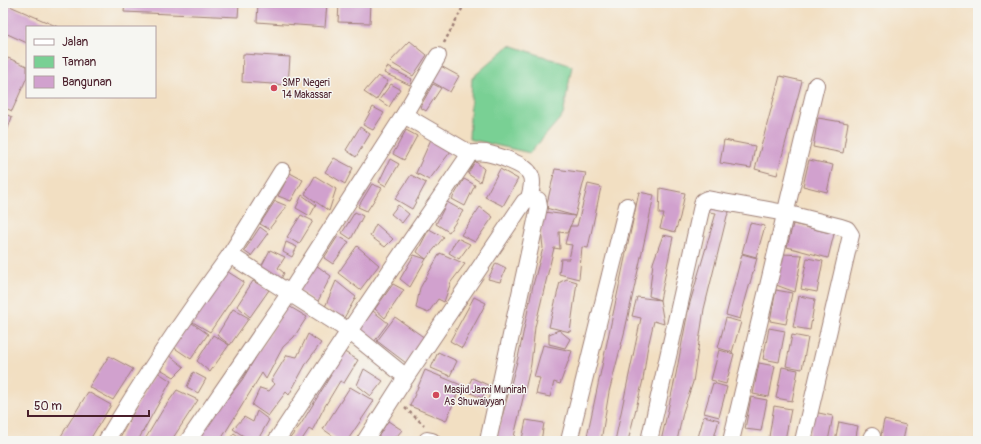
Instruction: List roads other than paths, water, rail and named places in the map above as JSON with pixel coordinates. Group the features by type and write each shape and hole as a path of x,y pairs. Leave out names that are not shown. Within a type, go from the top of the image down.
{"street":[{"path":"188,441 289,294 404,115 438,56"},
{"path":"731,441 816,85"},
{"path":"404,115 464,150 467,154"},
{"path":"365,441 393,396 506,227 524,202 529,198 532,190 531,177 525,168 485,153 467,154"},
{"path":"276,441 467,158 467,154"},
{"path":"106,441 188,312 230,255 282,171"},
{"path":"488,441 539,207 538,200 529,198"},
{"path":"649,441 702,200 707,199 785,213 847,229 851,235 803,441"},
{"path":"569,441 627,206"},
{"path":"230,255 349,331 406,377"}],"place":[{"name":"SMP Negeri 14 Makassar","path":"274,88"},
{"name":"Masjid Jami Munirah As Shuwaiyyan","path":"436,395"}]}
